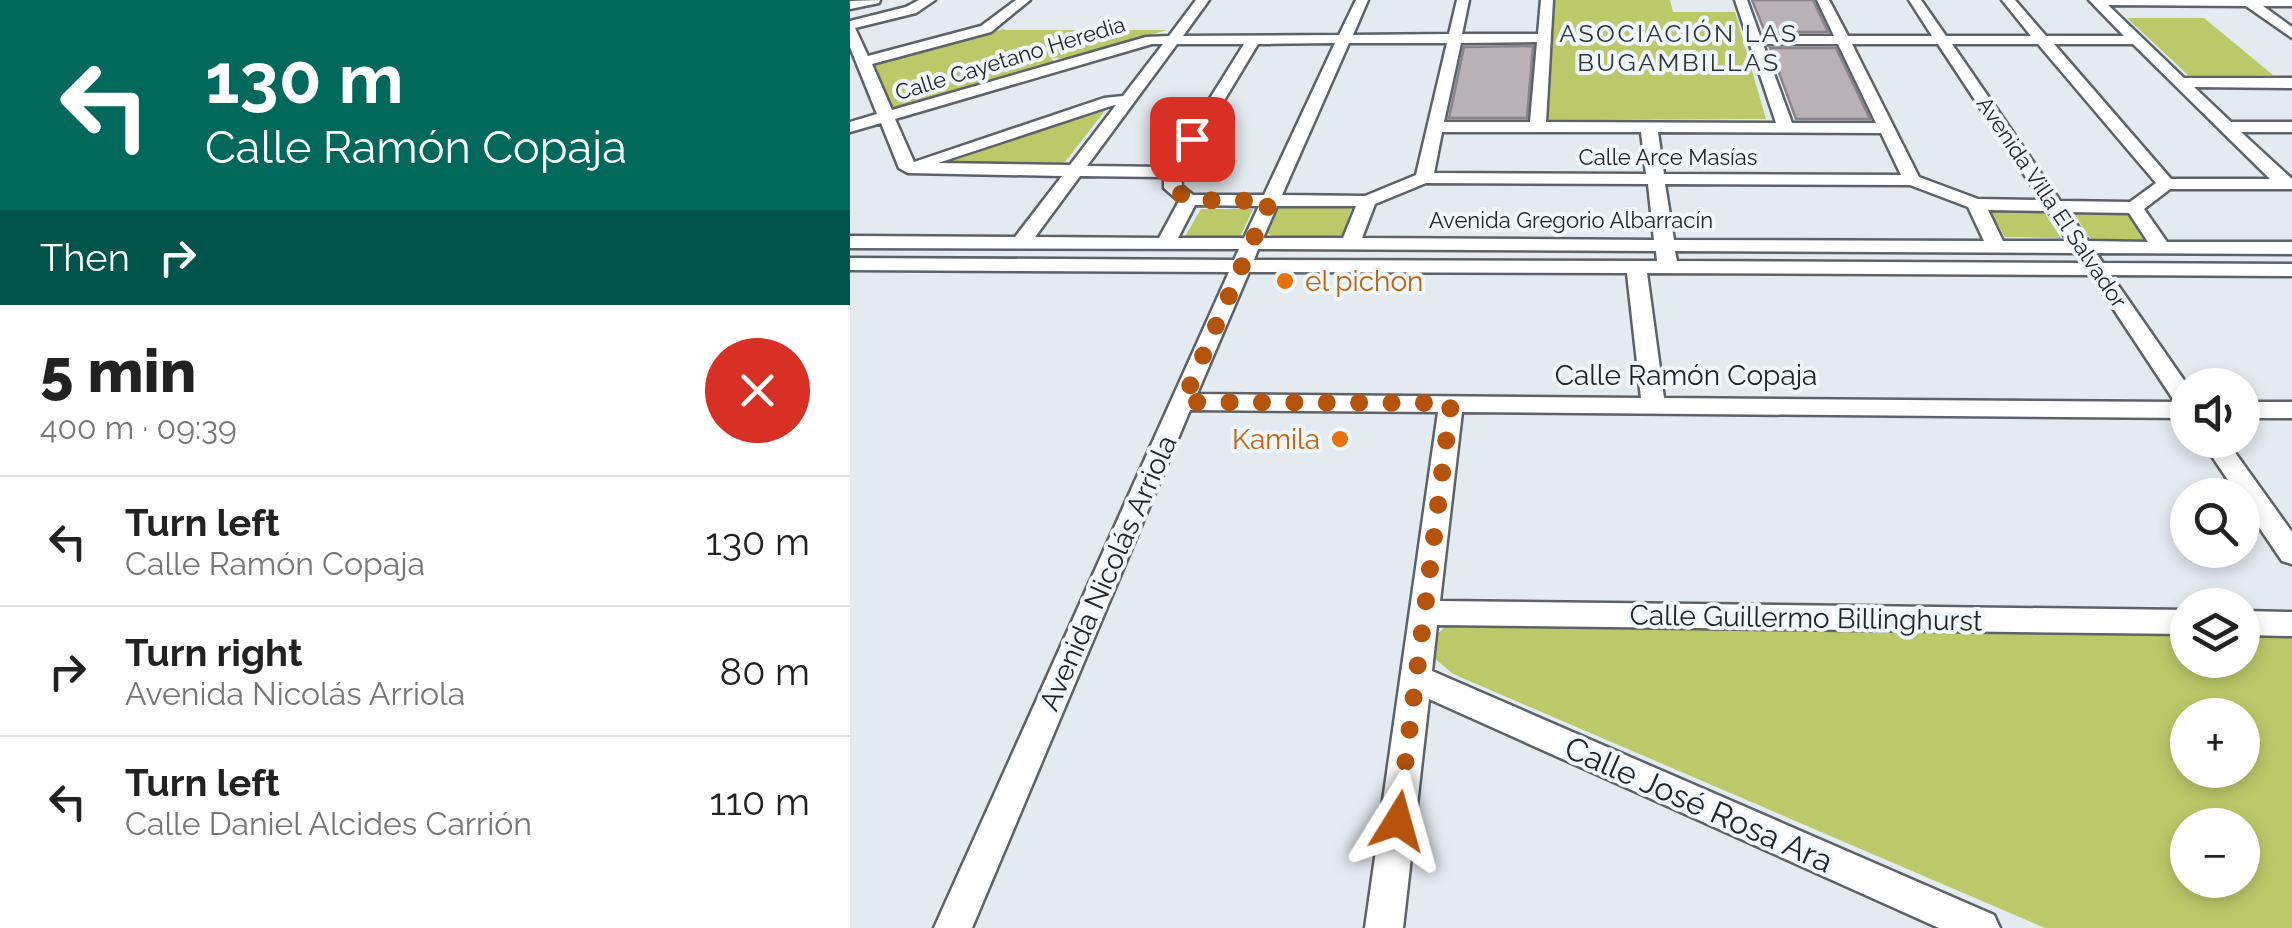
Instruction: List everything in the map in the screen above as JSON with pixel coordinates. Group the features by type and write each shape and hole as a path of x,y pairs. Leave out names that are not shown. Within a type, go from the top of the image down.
{"street":[{"path":"850,5 874,0"},
{"path":"908,168 850,27 911,10 928,0"},
{"path":"864,62 986,29 1024,0"},
{"path":"1022,241 1203,0"},
{"name":"Avenida Nicolás Arriola","path":"953,928 1270,201 1362,0"},
{"path":"908,168 1074,172 1270,201 1367,202 1424,178 1463,0"},
{"path":"1538,126 1547,0"},
{"path":"1741,0 1785,127"},
{"path":"1824,0 1912,180 1976,204 2134,208 2166,184 2289,184"},
{"name":"Avenida Villa El Salvador","path":"1916,0 2170,380"},
{"path":"2008,0 2166,184"},
{"path":"2096,1 2292,2"},
{"path":"2096,1 2289,184"},
{"path":"2248,1 2292,34"},
{"path":"1165,243 1178,187 1255,38"},
{"name":"Calle Cayetano Heredia","path":"850,127 1150,40 1544,38"},
{"path":"1755,40 2136,40"},
{"path":"2180,82 2292,83"},
{"path":"908,168 1109,101 1128,100"},
{"path":"1433,127 1888,128"},
{"path":"2226,127 2292,127"},
{"path":"1649,128 1668,267"},
{"name":"Calle Arce Masías","path":"1424,178 1912,180"},
{"path":"1350,244 1367,202"},
{"path":"1976,204 1996,247"},
{"path":"2134,208 2162,248"},
{"name":"Avenida Gregorio Albarracín","path":"850,242 1165,243 1247,254 1350,244 2292,248"},
{"name":"Avenida Gregorio Albarracín","path":"850,264 1247,254 1636,267 2292,270"},
{"path":"1636,267 1654,404"},
{"name":"Calle Ramón Copaja","path":"1183,402 2170,407"},
{"path":"1384,928 1451,403"},
{"path":"2260,410 2292,410"},
{"path":"2226,458 2292,553"},
{"name":"Calle Guillermo Billinghurst","path":"1425,614 2170,622"},
{"path":"2260,623 2292,624"},
{"name":"Calle José Rosa Ara","path":"1417,679 1980,928"}],"green space":[{"path":"1553,0 1670,0 1673,12 1735,12 1766,119 1545,120"},
{"path":"2127,18 2204,18 2273,75 2188,75"},
{"path":"1003,29 1167,30 1073,59 1051,58 1057,64 895,112 875,65"},
{"path":"1107,108 1062,166 937,166"},
{"path":"1281,203 1353,204 1341,239 1278,239 1267,233"},
{"path":"1201,209 1253,209 1239,239 1184,238"},
{"path":"1990,211 2044,212 2061,238 2005,237"},
{"path":"2074,214 2129,215 2148,241 2092,241"},
{"path":"1446,626 2170,633 2170,678 2260,678 2260,633 2292,633 2292,928 2045,928 1453,674 1434,658 1431,640"}],"building":[{"path":"1752,0 1813,0 1828,32 1765,32"},
{"path":"1533,46 1527,118 1449,118 1464,47"},
{"path":"1770,48 1836,48 1870,119 1796,119"}],"place":[{"name":"el pichon","path":"1285,281"},
{"name":"Kamila","path":"1340,439"}],"district":[{"name":"ASOCIACIÓN LAS BUGAMBILLAS","path":"1679,48"}],"route":[{"path":"1192,139 1172,172 1173,188 1189,200 1270,201 1183,402 1451,403 1398,821"}]}
